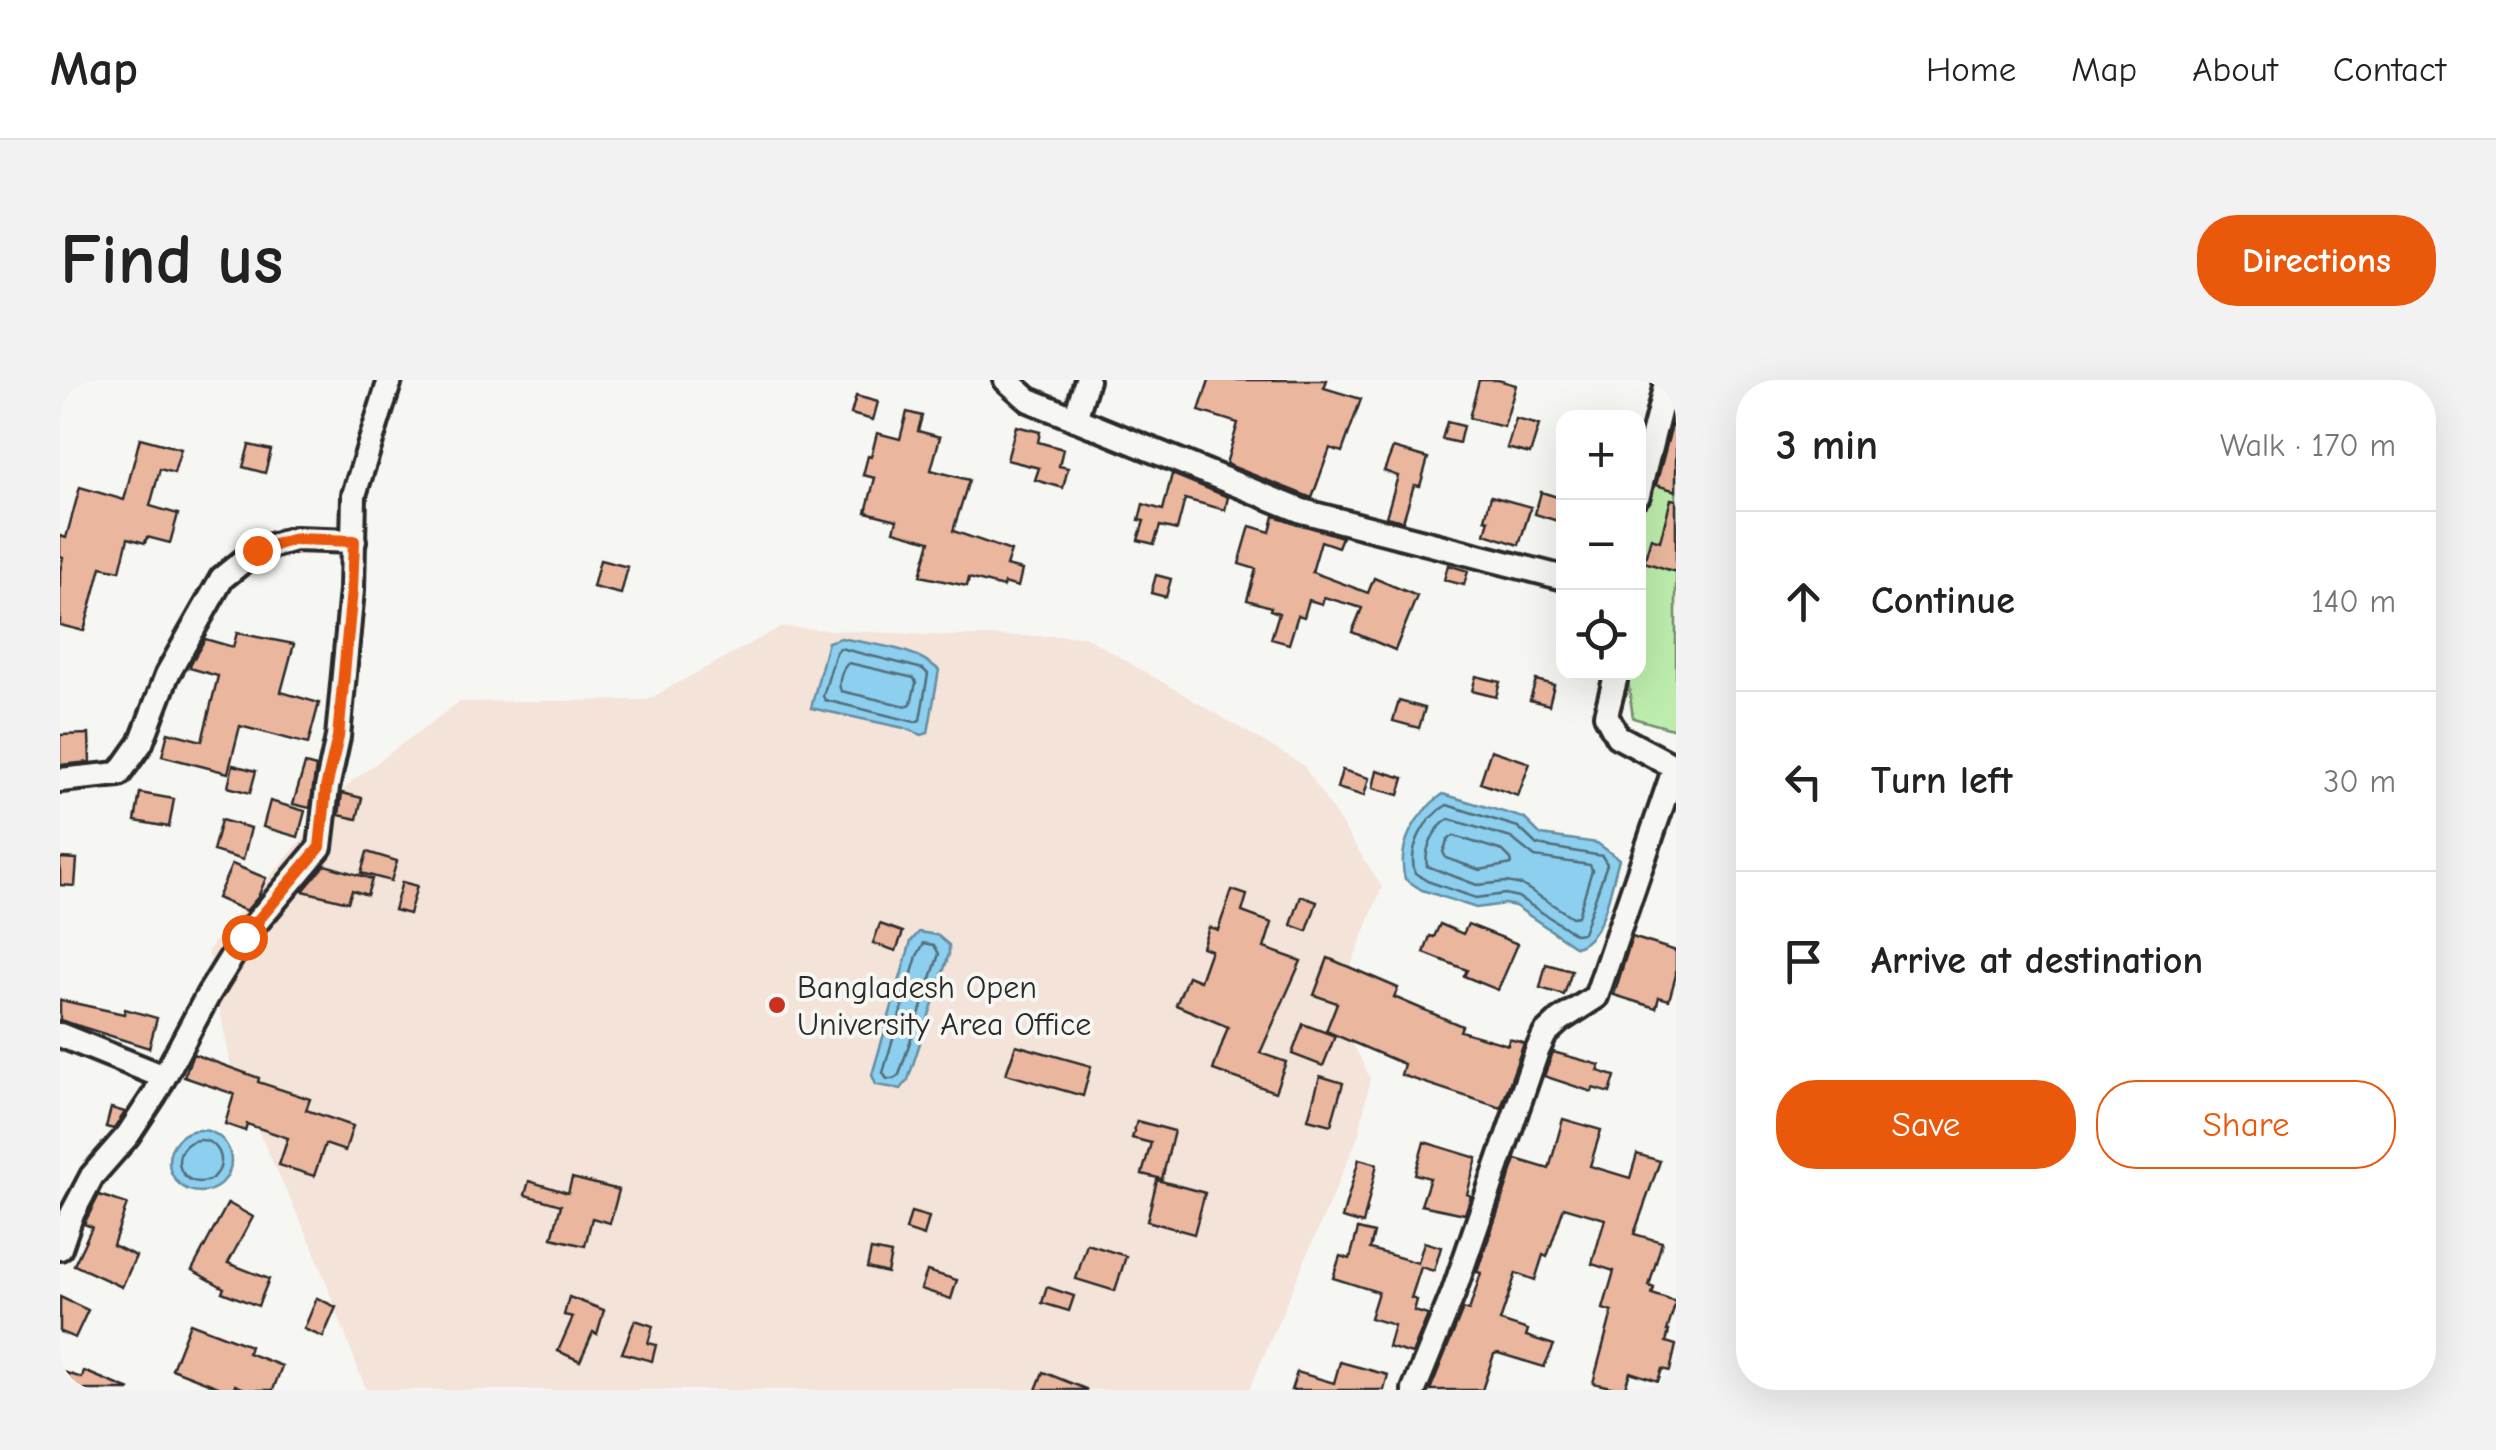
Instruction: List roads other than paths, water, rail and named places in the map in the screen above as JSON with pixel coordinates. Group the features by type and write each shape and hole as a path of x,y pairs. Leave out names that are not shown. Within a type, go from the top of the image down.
{"street":[{"path":"60,1248 92,1176 128,1135 244,937 320,847 326,788 338,737 352,590 354,495 390,380"},
{"path":"1006,380 1029,400 1302,511 1556,576"},
{"path":"1075,419 1088,380"},
{"path":"1646,463 1667,380"},
{"path":"60,780 119,774 141,743 167,675 222,578 257,550 295,539 354,541"},
{"path":"1414,1390 1453,1294 1536,1052 1545,1034 1560,1020 1596,997 1675,767 1616,736 1606,715 1615,680"},
{"path":"60,1035 164,1077"}],"water":[{"path":"841,638 906,652 939,670 928,733 922,735 811,708 828,642"},
{"path":"1443,794 1524,818 1541,835 1597,843 1619,859 1594,933 1576,947 1515,906 1476,908 1422,890 1405,879 1403,854 1410,831"},
{"path":"919,932 937,935 949,945 949,954 908,1080 901,1089 876,1085 872,1075 911,941"},
{"path":"200,1130 222,1139 231,1161 222,1183 200,1192 178,1183 169,1161 178,1139"}],"place":[{"name":"Bangladesh Open University Area Office","path":"777,1005"}]}
